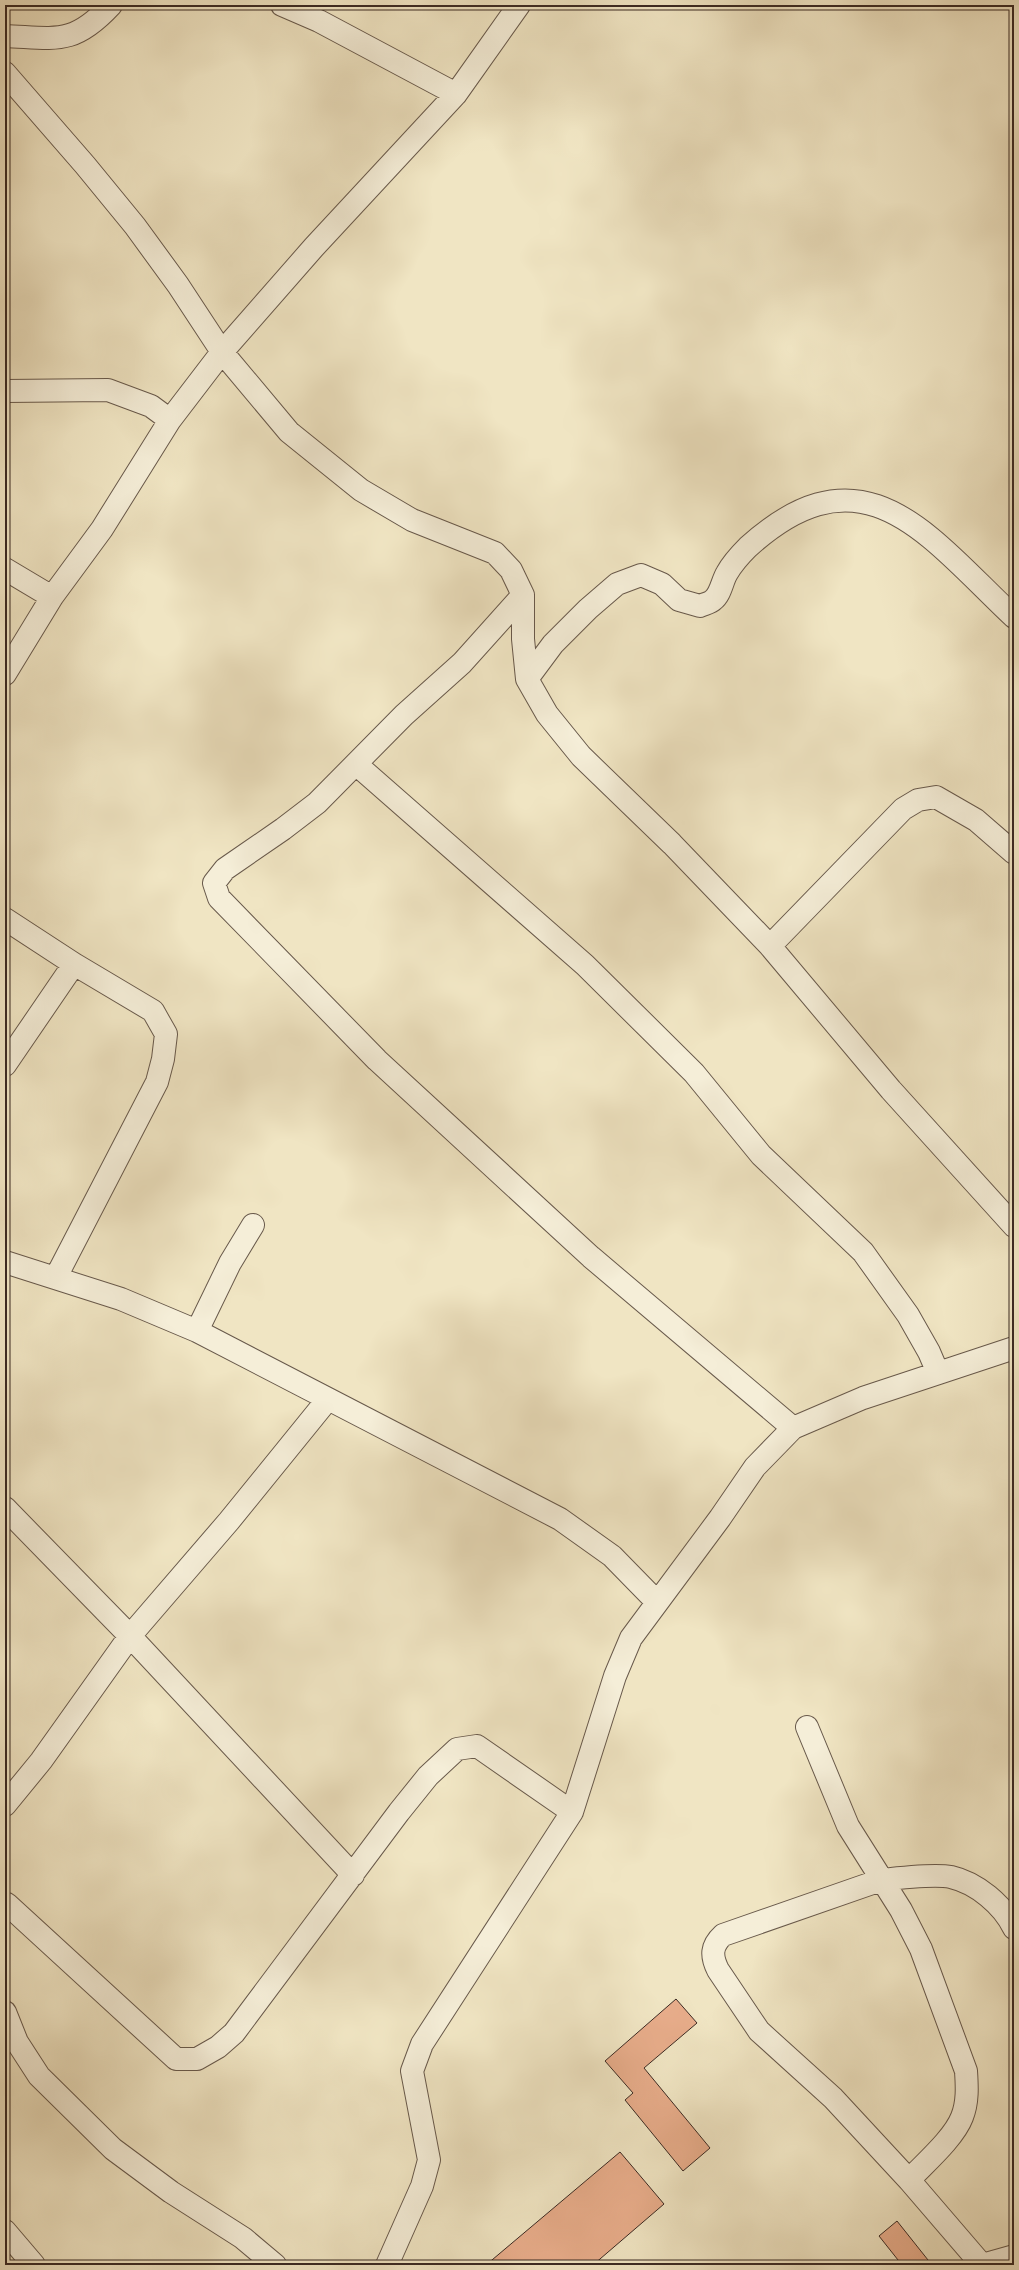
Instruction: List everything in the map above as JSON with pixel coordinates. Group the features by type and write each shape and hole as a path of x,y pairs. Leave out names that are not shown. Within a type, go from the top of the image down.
{"street":[{"path":"5,36 57,38 77,34 96,21 111,5"},
{"path":"282,5 319,21 456,94"},
{"path":"5,674 52,597 102,529 170,420 222,352 314,247 456,94 519,5"},
{"path":"5,74 85,164 135,226 178,285 222,352 289,432 318,458 361,490 412,520 495,553 511,570 524,595 523,639 527,679 546,714 581,756 672,844 770,946 891,1090 1014,1226"},
{"path":"5,391 108,390 151,406 170,420"},
{"path":"527,679 553,644 588,609 617,584 641,575 662,584 679,600 700,606 714,600 727,573 747,547 796,511 830,500 854,499 880,505 922,530 1014,617"},
{"path":"5,569 52,597"},
{"path":"524,595 462,663 404,716 357,765 317,803 283,829 225,869 214,883 219,898 383,1066 591,1257 794,1428"},
{"path":"357,765 585,965 694,1073 761,1155 864,1252 908,1315 929,1352 938,1373"},
{"path":"770,946 903,809 918,800 936,797 976,820 1014,853"},
{"path":"5,919 74,964 154,1011 166,1034 163,1059 157,1082 56,1277"},
{"path":"5,1065 74,964"},
{"path":"197,1331 230,1264 253,1225"},
{"path":"5,1262 56,1277 121,1299 197,1331 560,1519 612,1556 656,1601"},
{"path":"387,2265 422,2186 429,2160 412,2071 422,2044 572,1812 615,1676 631,1638 656,1601 720,1518 754,1467 794,1428 863,1398 1014,1348"},
{"path":"5,1805 41,1761 130,1636 229,1521 328,1399"},
{"path":"5,1508 130,1636 352,1875"},
{"path":"807,1727 848,1826 901,1910 921,1949 966,2071 968,2092 962,2117 941,2147 909,2180"},
{"path":"6,1906 176,2059 197,2059 218,2047 234,2033 399,1812 428,1776 457,1748 477,1746 572,1812"},
{"path":"1014,1928 1008,1914 985,1893 951,1877 881,1880 723,1935 715,1942 712,1951 713,1960 759,2031 833,2098 909,2180 982,2265 1014,2256"},
{"path":"5,2012 17,2042 39,2076 113,2149 171,2192 243,2238 275,2265"},
{"path":"5,2231 34,2265"}],"building":[{"path":"676,1999 697,2023 644,2068 710,2148 683,2171 625,2100 633,2093 605,2061"},
{"path":"620,2152 664,2204 593,2265 486,2265"},
{"path":"897,2221 932,2265 902,2265 879,2236"}]}
